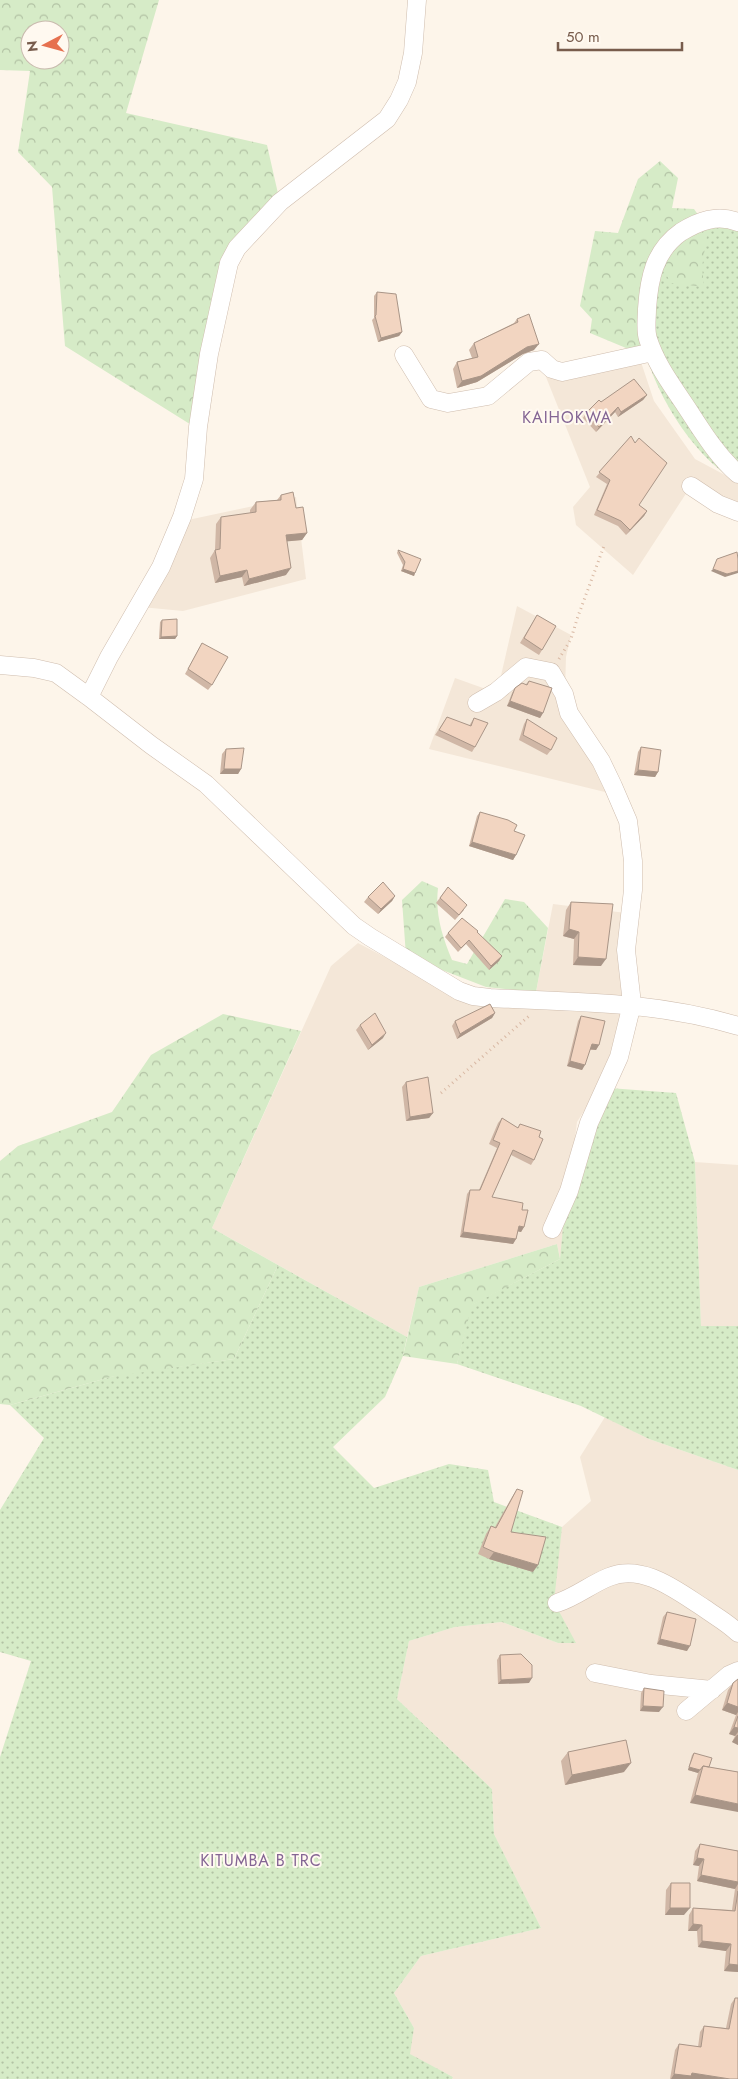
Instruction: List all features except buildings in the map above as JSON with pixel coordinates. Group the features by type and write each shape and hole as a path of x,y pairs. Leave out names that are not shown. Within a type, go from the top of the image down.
{"street":[{"path":"89,697 109,658 162,567 182,517 194,479 198,427 209,354 229,263 237,248 280,202 387,119 399,100 407,82 413,53 417,0"},
{"path":"738,222 717,218 695,223 678,234 662,252 649,280 646,322 653,352 664,374 710,444 727,465 738,474"},
{"path":"404,355 431,399 448,403 488,396 529,362 542,360 552,369 562,372 653,352"},
{"path":"691,486 718,504 738,512"},
{"path":"0,665 34,668 56,673 206,784 354,926 370,938 459,991 482,997 632,1004 682,1011 738,1026"},
{"path":"476,703 496,692 526,666 551,672 564,694 569,713 601,761 628,821 634,861 634,890 626,950 632,1004 619,1057 589,1123 569,1191 552,1229"},
{"path":"558,1603 572,1598 610,1576 626,1573 646,1576 662,1582 682,1594 738,1633"},
{"path":"686,1711 729,1675 738,1670"},
{"path":"595,1673 651,1684 712,1690"}],"path":[{"path":"551,672 572,639 576,619 604,546"},
{"path":"441,1093 546,1000"}],"shaded area":[{"path":"638,353 654,401 695,459 738,482 738,517 689,489 633,575 576,525 573,507 590,487 542,367"},
{"path":"296,497 306,579 183,611 141,607 183,521"},
{"path":"517,606 571,635 566,657 565,691 613,794 429,749 455,678 497,693"},
{"path":"553,904 626,913 627,999 536,992"},
{"path":"358,943 462,998 636,1010 592,1098 577,1122 560,1259 557,1244 419,1287 407,1337 212,1228 331,966"},
{"path":"695,1162 738,1165 738,1326 701,1326"},
{"path":"605,1417 649,1439 738,1470 738,2079 452,2079 453,2077 409,2054 414,2028 394,1993 421,1956 541,1928 494,1834 492,1789 397,1699 409,1641 455,1627 502,1622 558,1643 552,1603 562,1527 591,1501 580,1457"}],"green space":[{"path":"0,0 159,0 126,113 267,145 279,198 230,249 193,426 65,346 52,187 18,152 30,71 0,70"},
{"path":"660,161 678,178 672,208 694,209 708,229 702,267 704,287 671,283 655,255 643,345 638,353 590,333 592,319 580,306 595,231 618,233 638,179"},
{"path":"692,218 738,225 738,482 722,472 692,442 657,385 644,347 655,256"},
{"path":"422,881 438,888 437,898 440,925 452,960 467,964 505,899 524,902 548,928 536,992 486,987 406,956 402,900"},
{"path":"223,1014 301,1031 212,1228 278,1265 234,1359 111,1377 10,1405 0,1404 0,1161 18,1146 112,1112 151,1055"},
{"path":"609,1088 676,1093 695,1162 701,1326 738,1326 738,1470 649,1439 581,1406 457,1364 471,1305 560,1259 565,1206"},
{"path":"557,1244 560,1259 472,1305 457,1364 403,1356 419,1287"},
{"path":"278,1265 407,1337 403,1356 385,1397 333,1447 374,1488 449,1464 488,1470 494,1502 562,1527 554,1602 576,1643 558,1643 502,1622 455,1627 409,1641 397,1699 492,1789 494,1834 541,1928 421,1956 394,1993 414,2028 410,2054 453,2077 452,2079 0,2079 0,1757 31,1661 0,1652 0,1510 44,1438 10,1405 118,1375 234,1359"}],"district":[{"name":"KAIHOKWA","path":"567,417"},
{"name":"KITUMBA B TRC","path":"261,1860"}]}
